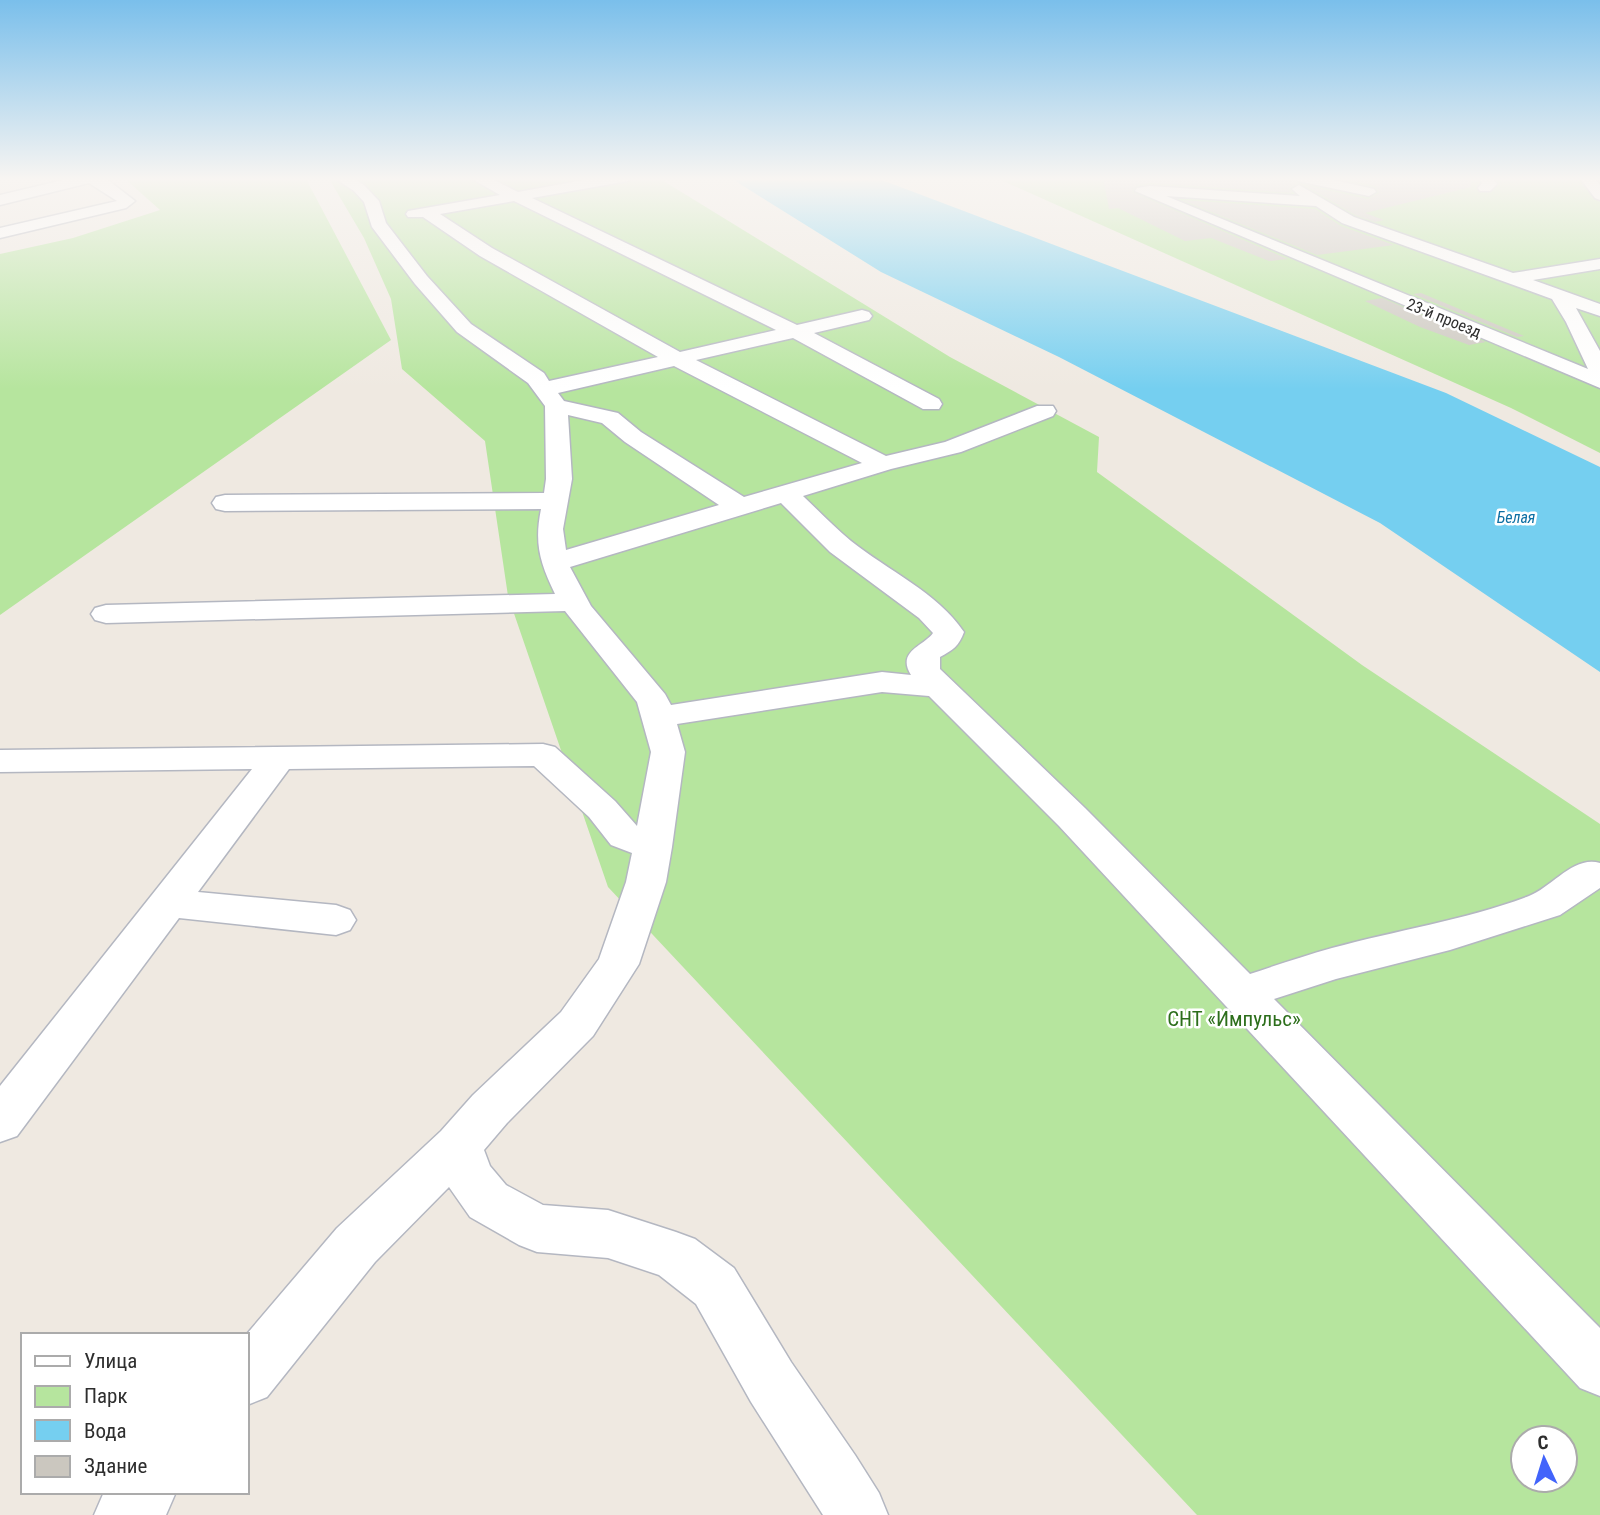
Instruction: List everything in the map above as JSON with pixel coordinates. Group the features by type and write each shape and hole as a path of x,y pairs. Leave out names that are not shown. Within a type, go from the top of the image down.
{"street":[{"path":"248,1376 356,1245 458,1146 490,1108 577,1024 618,964 646,882 668,752 653,701 575,601 554,563 550,529 559,479 550,398 537,377 464,328 421,279 405,248"},
{"path":"480,248 679,360 883,464"},
{"path":"621,248 794,331 931,404"},
{"name":"23-й проезд","path":"1278,248 1600,382"},
{"path":"1425,248 1600,310"},
{"path":"1509,278 1600,264"},
{"path":"1559,296 1576,322 1600,372"},
{"path":"550,398 679,360 862,316"},
{"path":"550,398 610,418 724,498 744,508"},
{"path":"554,563 883,464 953,447 1045,411"},
{"path":"786,495 840,546 930,612 949,632 944,642 925,653 924,670 938,687 1072,817 1600,1368"},
{"path":"225,503 555,501"},
{"path":"106,614 575,601"},
{"path":"658,717 882,682 938,687"},
{"path":"0,761 543,755 602,809 624,836 653,847"},
{"path":"0,1122 280,757"},
{"path":"1240,994 1331,964 1450,935 1546,905 1592,873"},
{"path":"168,903 336,920"},
{"path":"458,1146 470,1179 488,1201 537,1228 608,1234 676,1256 715,1286 771,1382 834,1476 856,1515"},
{"path":"125,1515 144,1494"}],"green space":[{"path":"29,248 342,248 391,340 0,615 0,254"},
{"name":"СНТ «Импульс»","path":"368,248 772,248 950,357 1099,437 1097,472 1362,665 1600,824 1600,1515 1197,1515 608,887 508,596 485,441 402,369 391,299"},
{"path":"1152,248 1600,248 1600,453 1511,408"}],"water":[{"name":"Белая","path":"842,248 1061,248 1446,393 1600,467 1600,672 1380,523 1059,357 881,272"}],"building":[{"path":"1235,248 1262,248 1288,259 1269,261"},
{"path":"1299,248 1373,248 1317,255"},
{"path":"1421,293 1524,336 1517,337 1413,294"},
{"path":"1382,298 1486,342 1469,345 1420,327 1365,301"}]}
